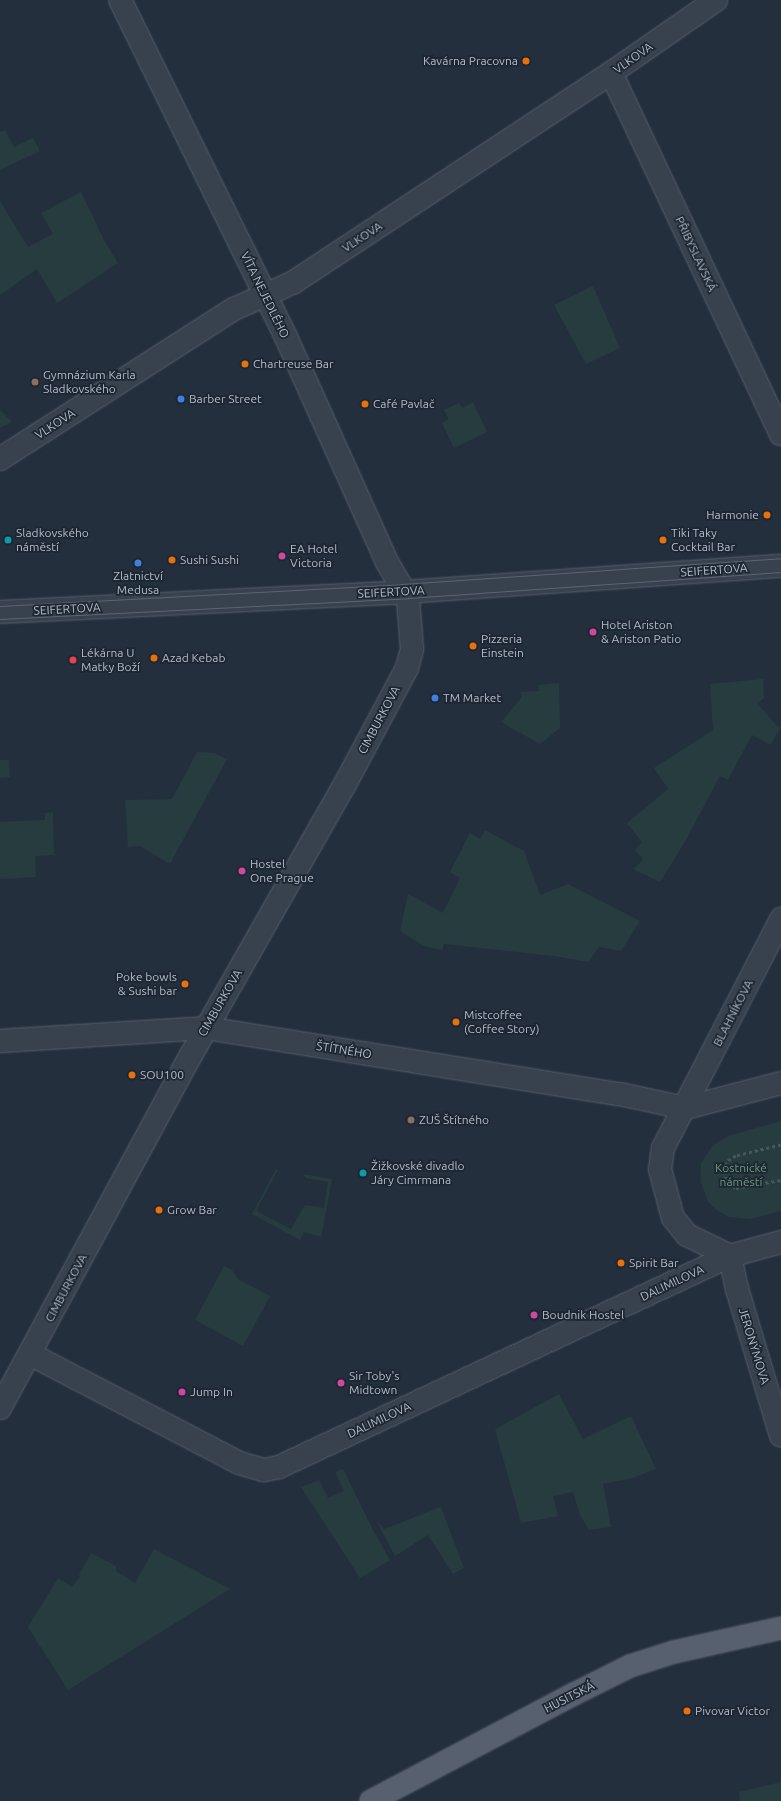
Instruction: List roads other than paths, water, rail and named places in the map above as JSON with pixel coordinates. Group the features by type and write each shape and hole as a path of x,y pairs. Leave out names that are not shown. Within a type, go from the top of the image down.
{"main road":[{"name":"HUSITSKÁ","path":"373,1800 630,1666 674,1652 781,1628"}],"street":[{"name":"VÍTA NEJEDLÉHO","path":"120,0 265,294 387,562 405,592"},
{"name":"VLKOVA","path":"0,459 234,309 294,282 611,73 716,0"},
{"name":"PŘIBYSLAVSKÁ","path":"611,73 781,434"},
{"name":"SEIFERTOVA","path":"0,612 405,592 781,566"},
{"name":"CIMBURKOVA","path":"0,1408 206,1028 344,786 407,668 410,659 411,632 408,598 405,592"},
{"name":"BLAHNÍKOVA","path":"684,1108 781,919"},
{"name":"ŠTÍTNÉHO","path":"0,1042 206,1028 620,1094 684,1108"},
{"path":"781,1083 684,1108 663,1148 660,1169 673,1218 687,1235 730,1256 781,1242"},
{"name":"DALIMILOVA","path":"30,1354 239,1463 264,1470 279,1467 730,1256"},
{"name":"JERONÝMOVA","path":"730,1256 737,1289 781,1436"}],"tram line":[{"path":"0,606 402,584 781,558"},
{"path":"0,619 408,598 781,572"}],"place":[{"name":"Kavárna Pracovna","path":"526,61"},
{"name":"Chartreuse Bar","path":"245,364"},
{"name":"Gymnázium Karla Sladkovského","path":"35,382"},
{"name":"Barber Street","path":"181,399"},
{"name":"Café Pavlač","path":"365,404"},
{"name":"Harmonie","path":"767,515"},
{"name":"Sladkovského náměstí","path":"8,540"},
{"name":"Tiki Taky Cocktail Bar","path":"663,540"},
{"name":"EA Hotel Victoria","path":"282,556"},
{"name":"Sushi Sushi","path":"172,560"},
{"name":"Zlatnictví Medusa","path":"138,563"},
{"name":"Hotel Ariston & Ariston Patio","path":"593,632"},
{"name":"Pizzeria Einstein","path":"473,646"},
{"name":"Azad Kebab","path":"154,658"},
{"name":"Lékárna U Matky Boží","path":"73,660"},
{"name":"TM Market","path":"435,698"},
{"name":"Hostel One Prague","path":"242,871"},
{"name":"Poke bowls & Sushi bar","path":"185,984"},
{"name":"Mistcoffee (Coffee Story)","path":"456,1022"},
{"name":"SOU100","path":"132,1075"},
{"name":"ZUŠ Štítného","path":"411,1120"},
{"name":"Žižkovské divadlo Járy Cimrmana","path":"363,1173"},
{"name":"Grow Bar","path":"159,1210"},
{"name":"Spirit Bar","path":"621,1263"},
{"name":"Boudnik Hostel","path":"534,1315"},
{"name":"Sir Toby's Midtown","path":"341,1383"},
{"name":"Jump In","path":"182,1392"},
{"name":"Pivovar Victor","path":"687,1711"}],"park label":[{"name":"Kostnické náměstí","path":"741,1175"}]}
